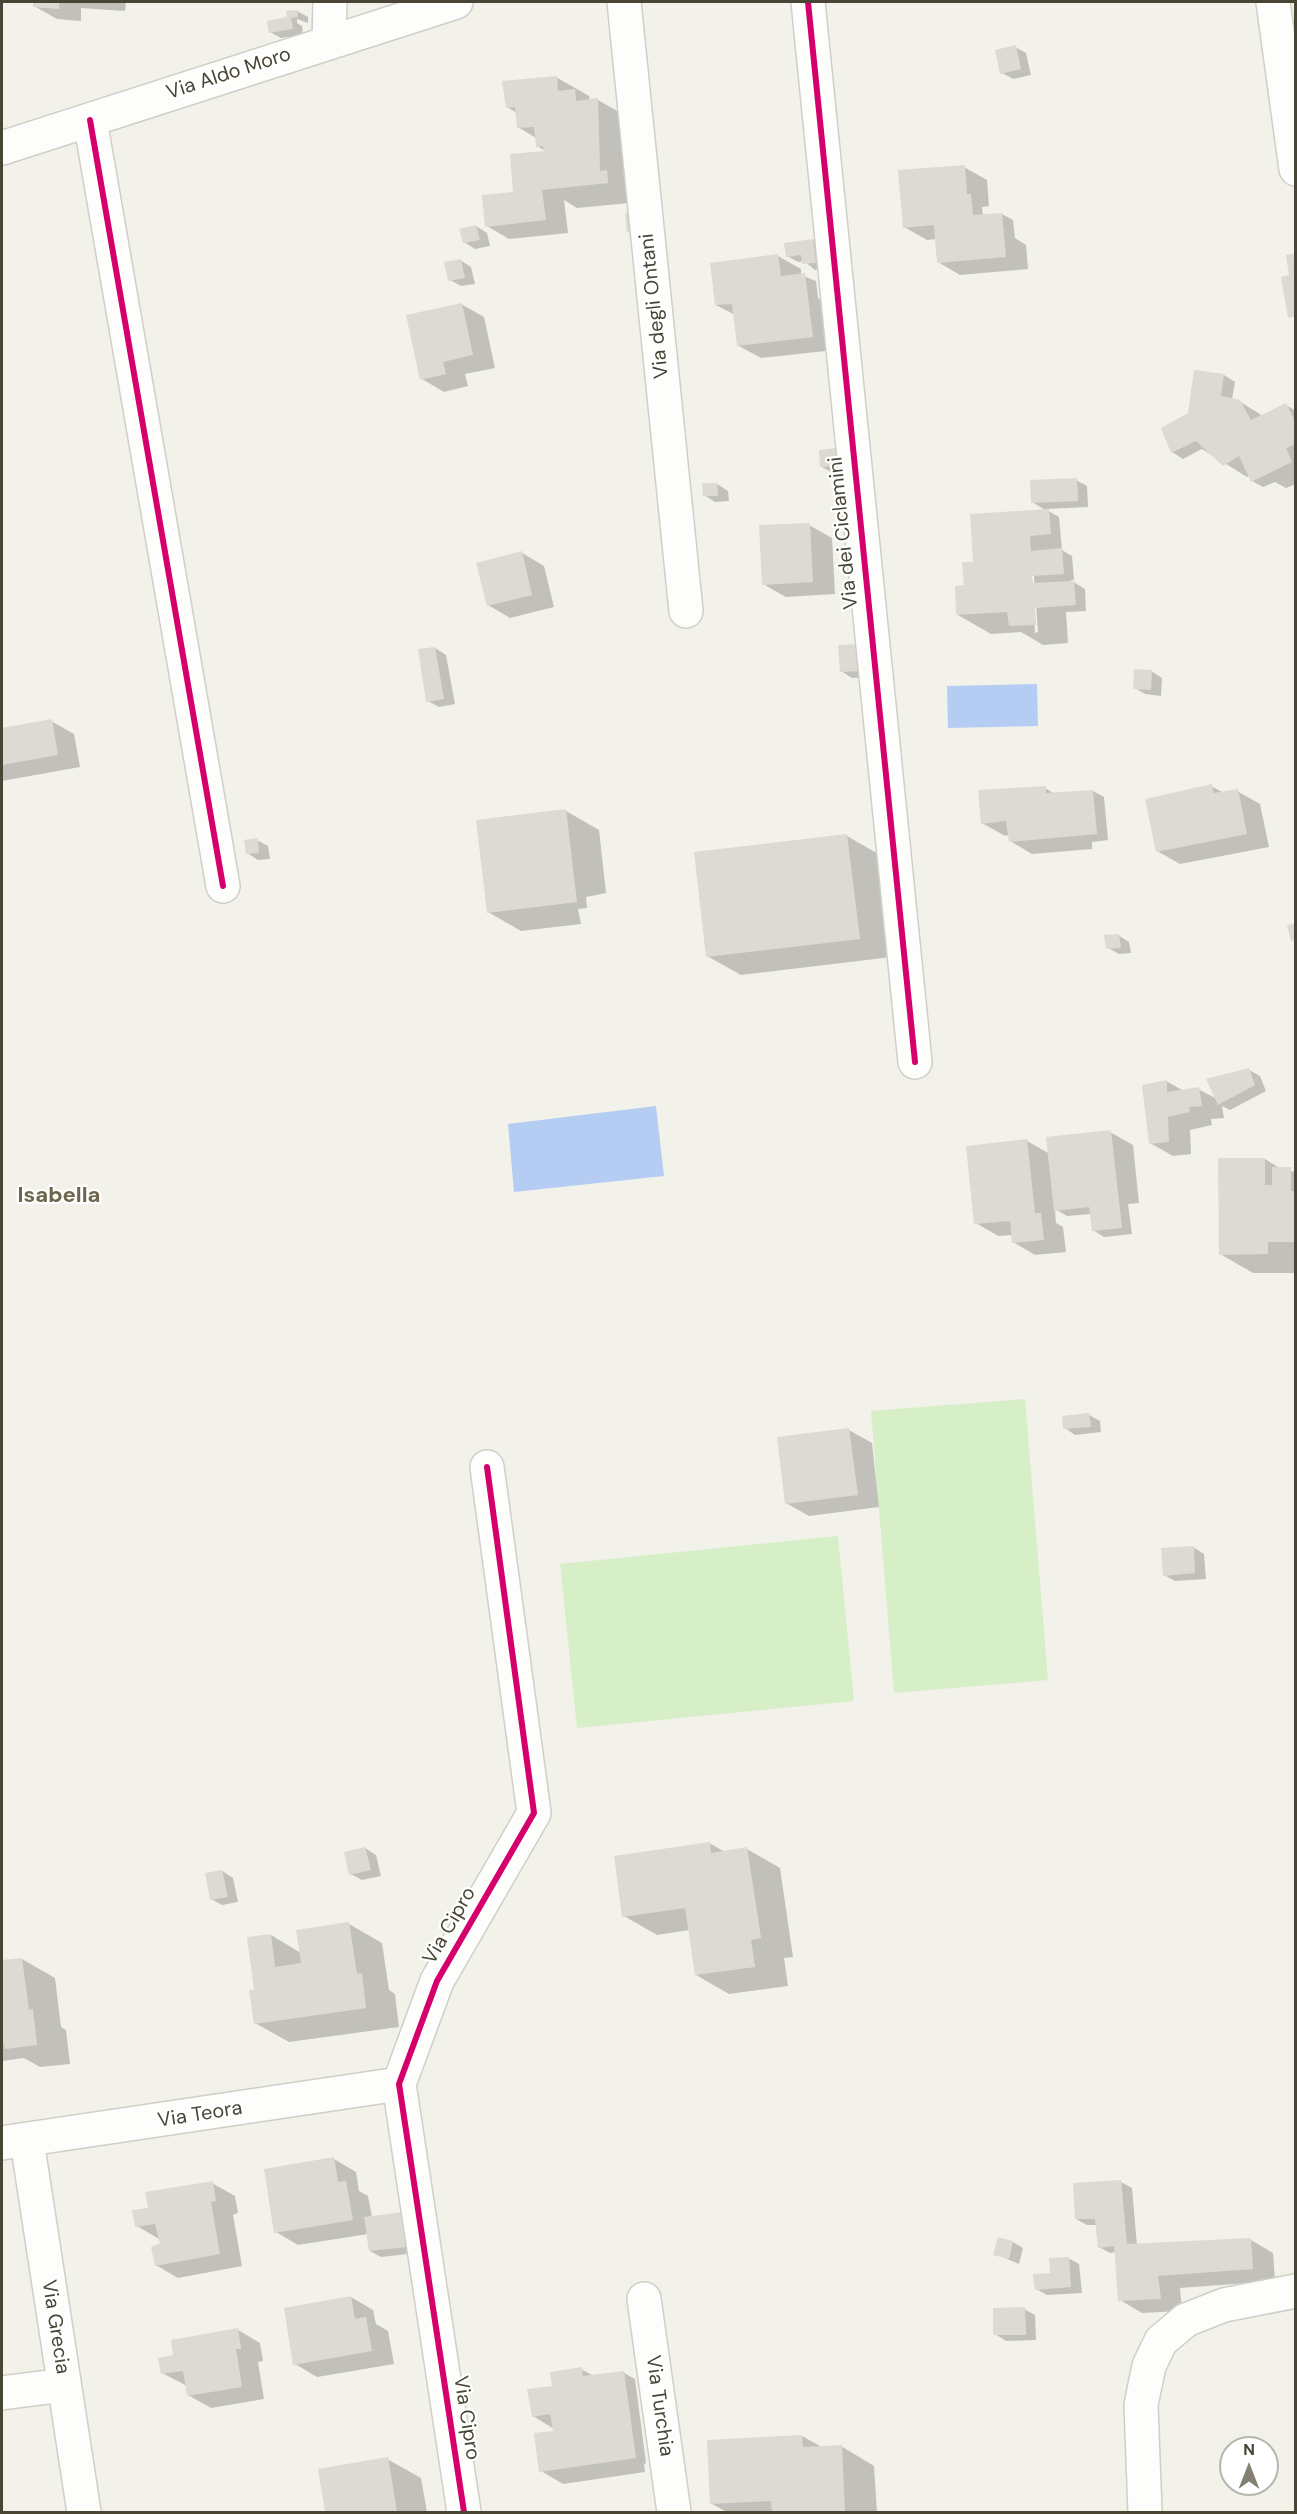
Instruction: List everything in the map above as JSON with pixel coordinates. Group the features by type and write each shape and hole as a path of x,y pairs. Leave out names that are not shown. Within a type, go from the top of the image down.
{"street":[{"path":"329,41 330,2"},
{"name":"Via Aldo Moro","path":"2,148 456,2"},
{"name":"Via degli Ontani","path":"624,2 686,611"},
{"name":"Via dei Ciclamini","path":"808,2 915,1062"},
{"path":"1273,2 1296,169"},
{"path":"90,120 223,886"},
{"name":"Via Cipro","path":"464,2512 399,2084 437,1981 534,1814 487,1467"},
{"name":"Via Teora","path":"14,2142 399,2084"},
{"name":"Via Grecia","path":"14,2142 64,2385 84,2512"},
{"path":"1145,2512 1141,2404 1149,2366 1161,2341 1185,2320 1224,2305 1296,2291"},
{"name":"Via Turchia","path":"644,2299 674,2512"},
{"path":"2,2393 64,2385"}],"green space":[{"path":"1025,1399 1048,1680 894,1693 871,1411"},
{"path":"838,1536 854,1701 577,1728 560,1564"}],"water":[{"path":"1037,684 1038,726 948,728 947,686"},
{"path":"656,1106 664,1176 514,1192 508,1124"}],"building":[{"path":"33,2 59,2 59,9 33,7"},
{"path":"297,10 298,17 291,18 293,29 269,33 267,21 287,17 286,11"},
{"path":"1016,45 1021,69 1000,74 995,50"},
{"path":"557,76 558,91 575,89 576,101 598,98 600,171 607,170 608,183 542,190 546,220 485,227 482,195 513,192 510,154 544,151 543,146 536,147 534,127 517,128 515,107 506,108 502,81"},
{"path":"965,165 967,194 971,194 973,215 1002,213 1006,257 937,263 934,225 903,228 898,170"},
{"path":"642,211 644,231 627,232 625,213"},
{"path":"476,225 480,240 463,243 459,229"},
{"path":"813,239 816,263 802,264 801,255 786,257 784,243"},
{"path":"1296,253 1296,316 1288,318 1281,277 1289,275 1286,255"},
{"path":"778,254 781,276 805,273 813,337 737,346 732,304 715,305 710,263"},
{"path":"461,259 465,278 448,281 444,262"},
{"path":"462,303 473,355 443,362 446,374 420,380 406,315"},
{"path":"1194,370 1224,374 1221,396 1240,400 1251,420 1286,403 1296,423 1296,444 1286,448 1292,462 1251,482 1239,456 1223,466 1196,441 1171,453 1161,428 1188,413"},
{"path":"837,448 838,466 820,467 819,450"},
{"path":"1077,478 1078,501 1031,503 1030,480"},
{"path":"702,483 717,483 718,496 703,496"},
{"path":"1049,509 1051,534 1030,536 1031,551 1062,548 1064,574 1032,576 1033,583 1074,581 1076,605 1035,608 1036,625 1009,626 1007,612 956,615 955,586 964,585 962,562 973,562 970,514"},
{"path":"810,523 813,582 762,585 759,525"},
{"path":"522,551 532,595 487,606 476,563"},
{"path":"859,644 861,671 840,672 838,645"},
{"path":"435,647 444,699 426,702 418,649"},
{"path":"1134,669 1152,670 1151,690 1133,689"},
{"path":"52,719 58,755 2,765 2,728"},
{"path":"1212,784 1214,793 1238,789 1247,834 1156,852 1145,799"},
{"path":"1046,786 1046,793 1093,790 1097,834 1009,842 1006,821 981,824 978,790"},
{"path":"566,809 577,902 487,913 476,820"},
{"path":"847,834 860,939 706,957 694,852"},
{"path":"258,838 259,853 246,854 244,840"},
{"path":"1296,923 1296,940 1291,941 1287,925"},
{"path":"1119,934 1121,948 1106,949 1104,935"},
{"path":"1249,1068 1255,1085 1218,1105 1206,1079"},
{"path":"1167,1080 1167,1092 1199,1087 1202,1106 1189,1107 1190,1112 1168,1117 1169,1142 1149,1144 1142,1085"},
{"path":"1111,1130 1122,1228 1092,1231 1089,1207 1054,1211 1046,1137"},
{"path":"1027,1139 1035,1213 1041,1213 1044,1240 1012,1243 1010,1221 974,1224 966,1146"},
{"path":"1218,1158 1265,1158 1265,1185 1272,1185 1272,1167 1291,1167 1291,1191 1296,1191 1296,1242 1268,1242 1268,1254 1219,1255"},
{"path":"1089,1413 1091,1427 1063,1429 1062,1416"},
{"path":"849,1428 858,1495 785,1504 777,1437"},
{"path":"1194,1546 1195,1573 1163,1576 1161,1548"},
{"path":"710,1842 711,1853 747,1847 761,1938 751,1940 755,1967 695,1975 685,1908 622,1917 614,1856"},
{"path":"365,1847 371,1870 349,1875 344,1852"},
{"path":"222,1870 228,1897 210,1900 205,1873"},
{"path":"349,1922 357,1974 362,1973 366,2008 254,2024 249,1990 254,1990 247,1937 271,1934 275,1967 301,1963 296,1930"},
{"path":"22,1958 29,2010 33,2009 37,2045 5,2049 2,2039 2,1960"},
{"path":"334,2157 338,2182 346,2181 353,2220 274,2233 264,2169"},
{"path":"1121,2180 1127,2244 1251,2238 1253,2269 1158,2276 1161,2299 1118,2301 1114,2246 1098,2248 1095,2219 1075,2219 1073,2183"},
{"path":"213,2181 216,2201 211,2202 220,2254 155,2266 151,2247 160,2243 155,2224 135,2227 132,2210 148,2208 145,2192"},
{"path":"403,2212 407,2247 369,2251 364,2217"},
{"path":"998,2237 1013,2241 1009,2259 993,2255"},
{"path":"1069,2257 1071,2287 1035,2290 1033,2274 1050,2273 1049,2258"},
{"path":"351,2296 355,2319 366,2317 372,2351 293,2365 284,2308"},
{"path":"1025,2307 1026,2335 993,2335 993,2308"},
{"path":"238,2328 241,2349 236,2349 242,2387 187,2396 183,2371 161,2374 158,2358 173,2355 171,2340"},
{"path":"582,2367 583,2376 624,2371 636,2458 539,2472 534,2433 553,2431 550,2414 532,2417 527,2389 552,2386 550,2372"},
{"path":"802,2435 803,2447 842,2445 845,2512 772,2512 771,2501 710,2504 707,2440"},
{"path":"388,2457 397,2512 325,2512 318,2469"}],"cycle path":[{"path":"808,2 915,1062"},
{"path":"90,120 223,886"},
{"path":"464,2512 399,2084 437,1981 534,1813 487,1467"}],"district":[{"name":"Isabella","path":"59,1196"}]}
